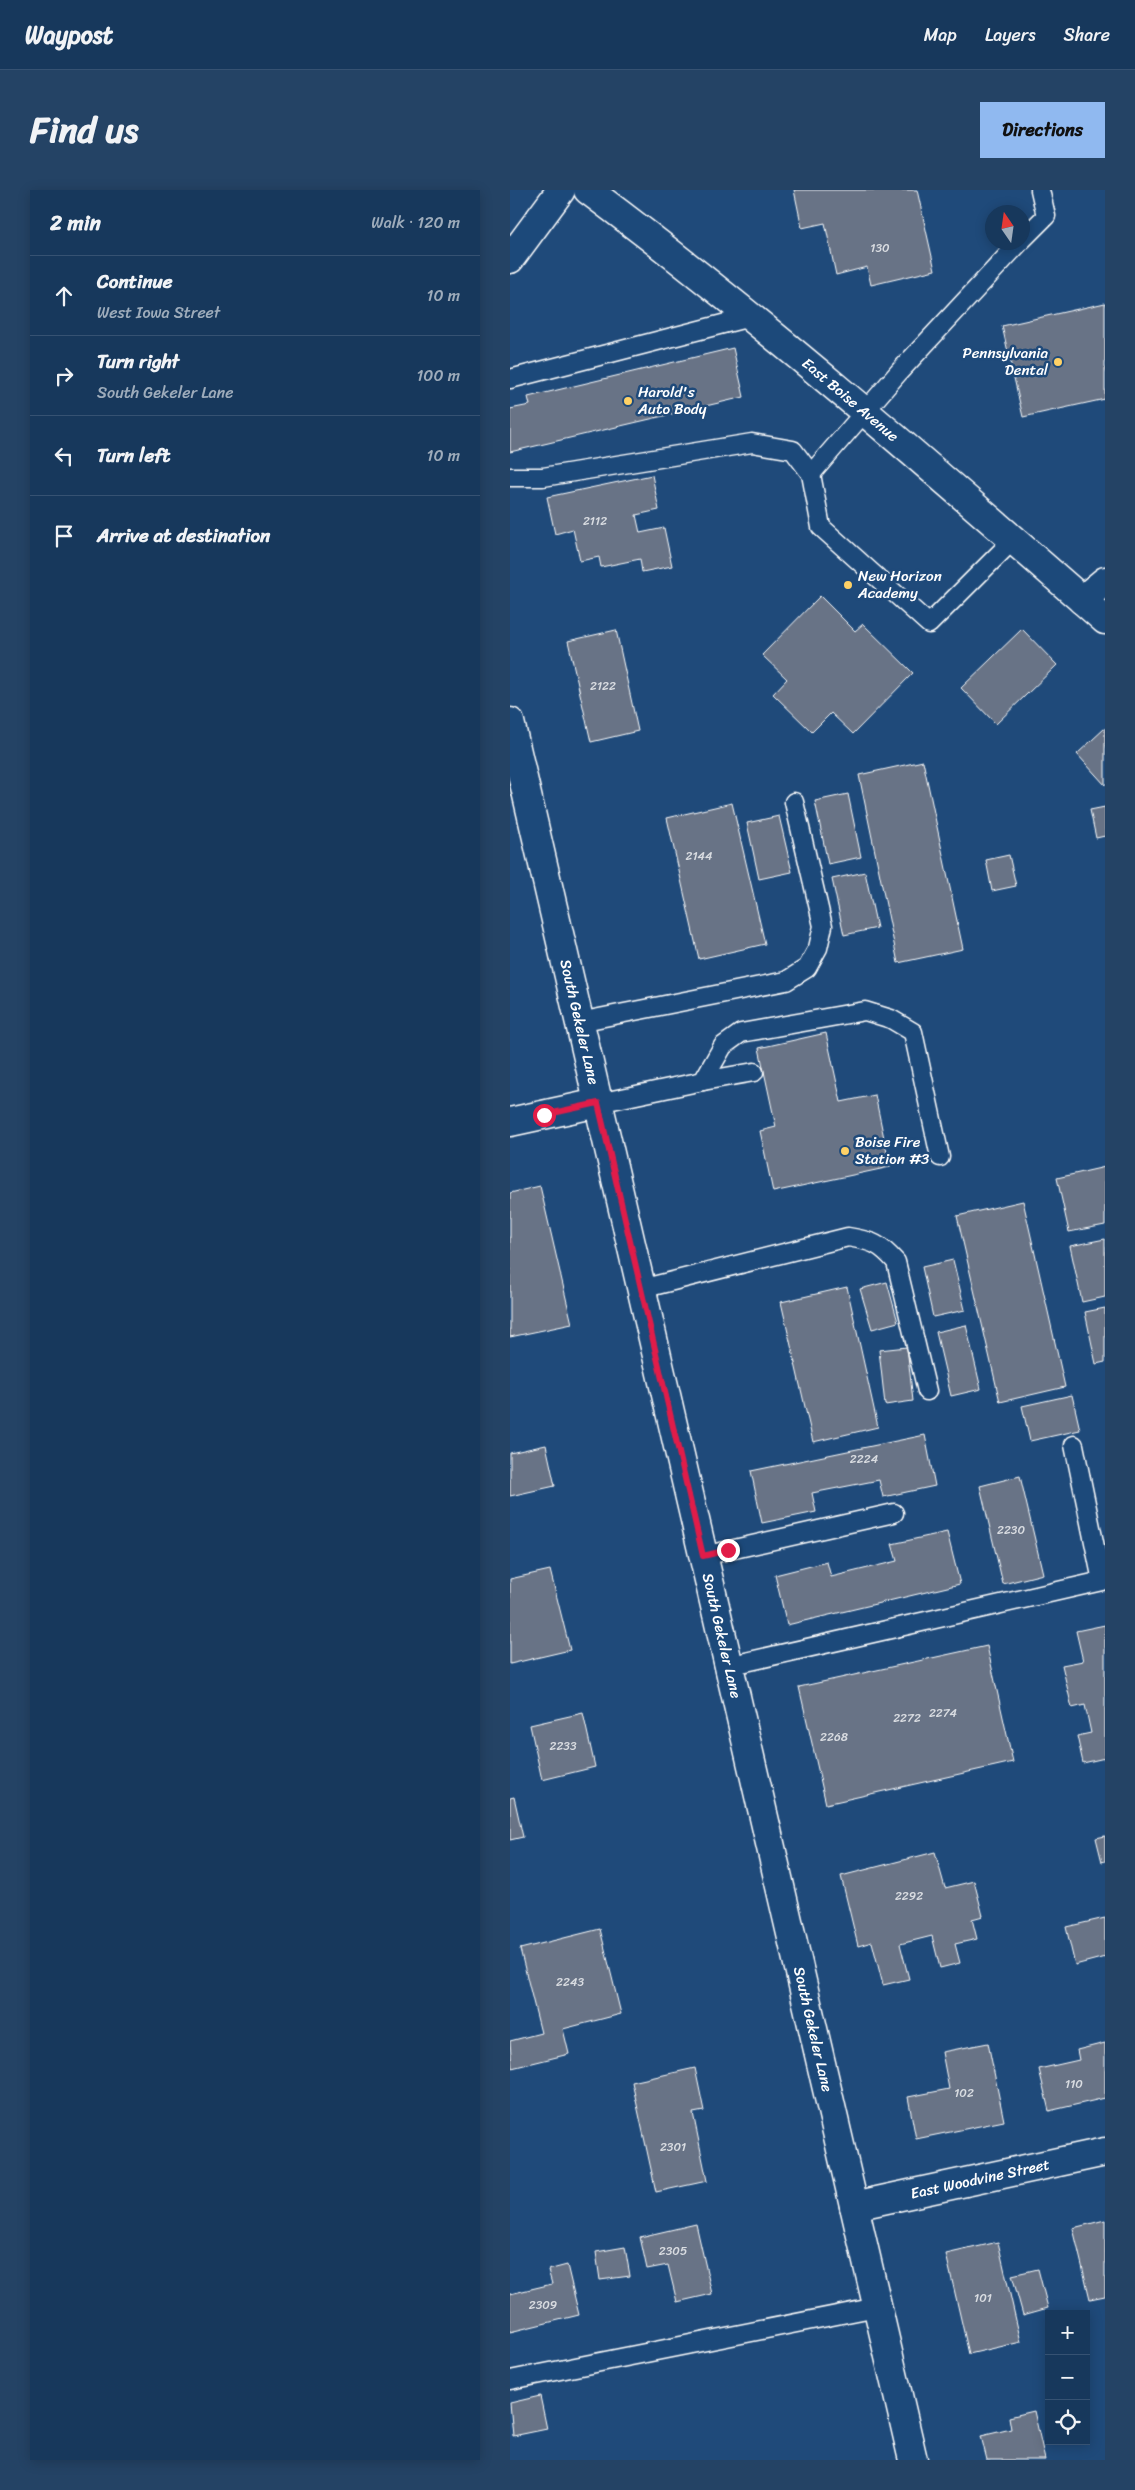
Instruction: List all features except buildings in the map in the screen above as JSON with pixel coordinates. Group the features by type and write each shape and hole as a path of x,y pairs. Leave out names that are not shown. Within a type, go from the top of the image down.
{"street":[{"path":"510,259 562,190"},
{"name":"East Boise Avenue","path":"588,190 675,255 866,411 1105,620"},
{"path":"1082,600 1105,581"},
{"name":"South Gekeler Lane","path":"510,722 913,2460"},
{"path":"510,1122 598,1103"},
{"name":"East Woodvine Street","path":"854,2206 1105,2152"}],"lane":[{"path":"1030,233 1046,216 1040,190"},
{"path":"811,474 1014,250"},
{"path":"510,379 750,317"},
{"path":"510,477 543,477 752,443 793,450 811,474 821,528 929,624 1013,540"},
{"path":"579,1022 786,982 807,968 818,948 823,926 794,802"},
{"path":"703,1081 723,1046 741,1034 865,1011 891,1019 913,1032 940,1157"},
{"path":"598,1103 754,1072"},
{"path":"641,1289 848,1237 872,1241 884,1249 896,1262 927,1391"},
{"path":"728,1666 1102,1581 1074,1445"},
{"path":"703,1556 894,1513"},
{"path":"510,2380 877,2307"}],"place":[{"name":"Pennsylvania Dental","path":"1058,362"},
{"name":"Harold's Auto Body","path":"628,401"},
{"name":"New Horizon Academy","path":"848,585"},
{"name":"Boise Fire Station #3","path":"845,1151"}],"route":[{"path":"544,1115 598,1103 703,1556 728,1550"}]}
